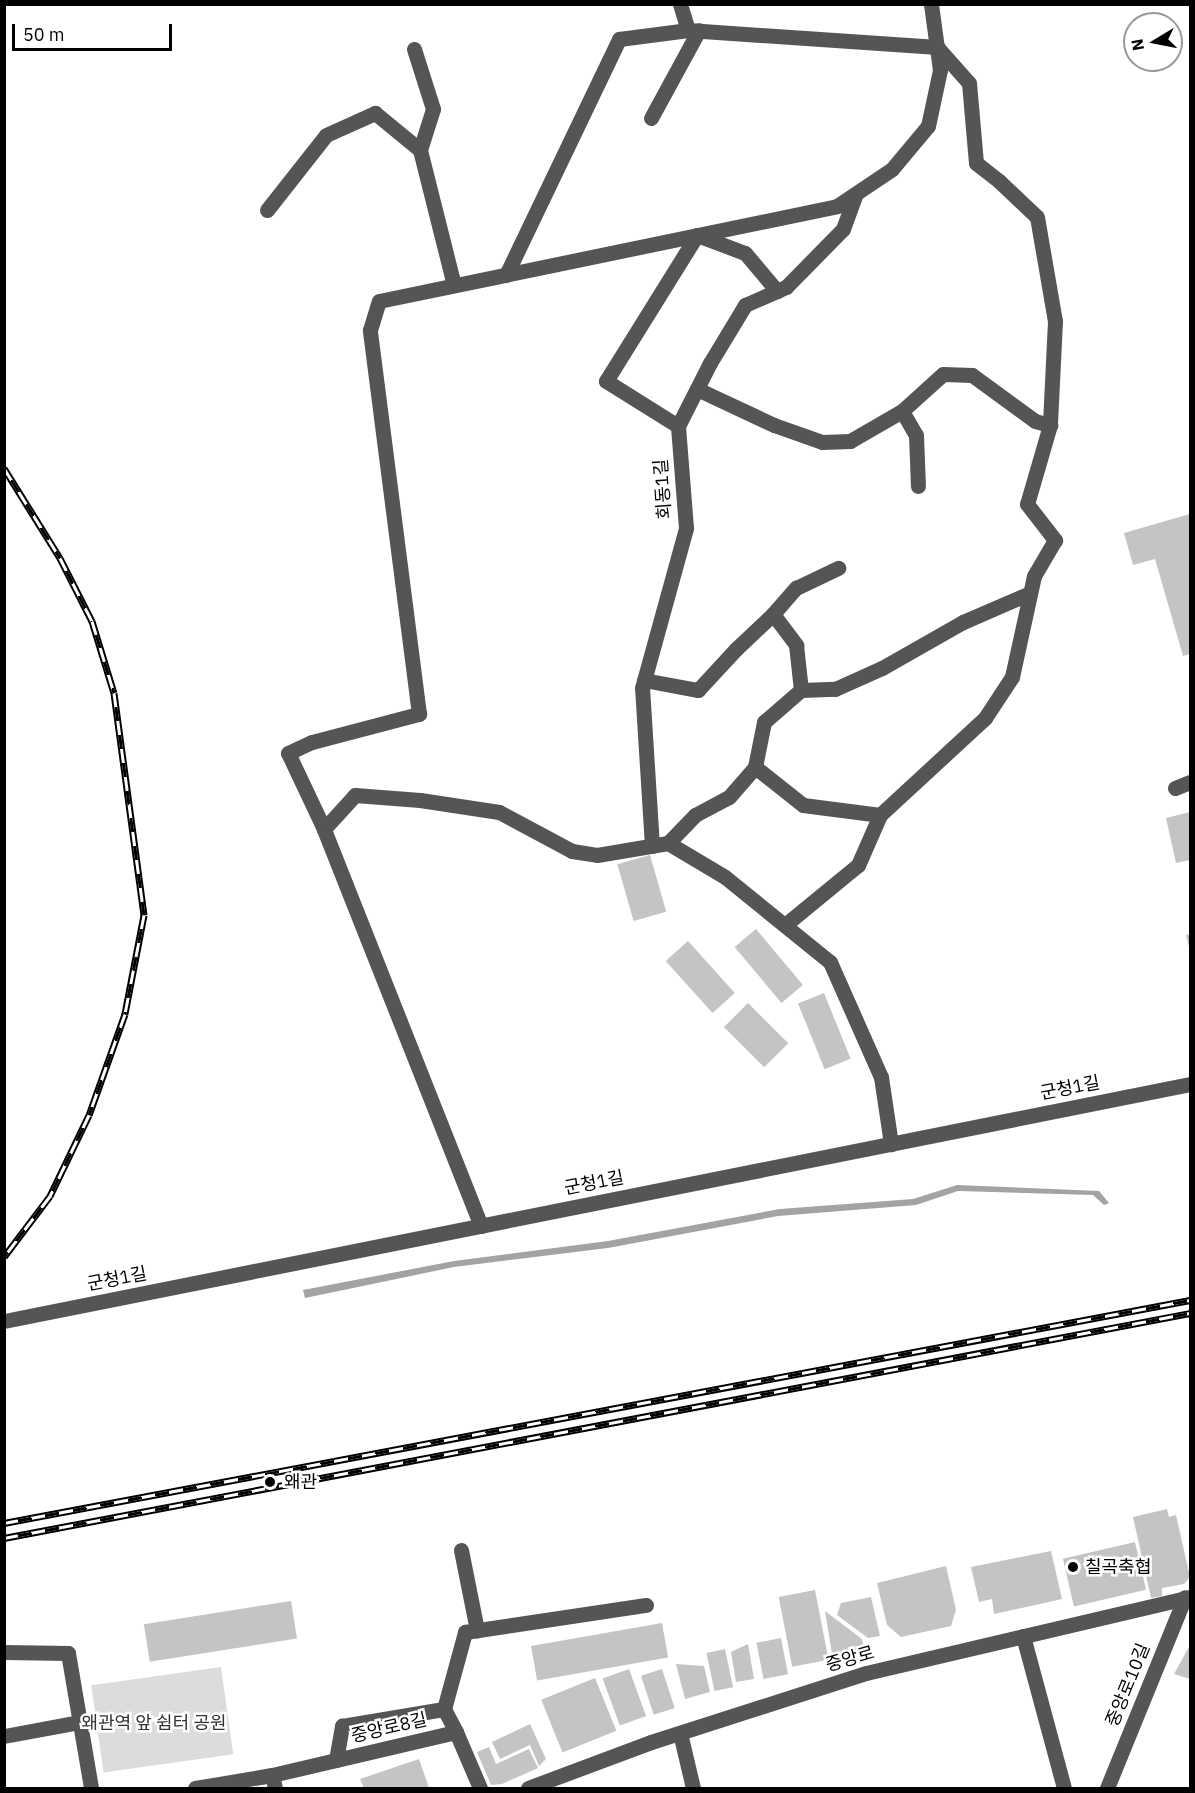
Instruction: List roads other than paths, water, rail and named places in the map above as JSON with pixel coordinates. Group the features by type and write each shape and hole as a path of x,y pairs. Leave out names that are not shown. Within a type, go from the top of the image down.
{"street":[{"path":"680,4 694,30"},
{"path":"481,1226 324,829 288,753 312,742 419,714 370,330 379,301 837,206 892,169 928,126 940,70 931,4"},
{"path":"651,118 694,30"},
{"path":"506,274 619,39 694,30 937,47 969,83 976,164 999,181 1037,218 1055,321 1050,424 1027,504 1055,540 1034,576 1012,677 985,718 880,815 858,865 785,925"},
{"path":"414,49 433,109 420,150 454,285"},
{"path":"267,210 326,135 375,112 420,150"},
{"path":"697,235 606,381 678,426 745,305 786,287 843,229 856,194"},
{"path":"697,235 746,253 777,291"},
{"path":"697,389 774,425 822,442 850,441 902,411 943,374 972,375 1035,421 1050,424"},
{"path":"902,411 916,435 918,486"},
{"name":"회동1길","path":"660,844 642,688 686,528 678,426"},
{"path":"644,680 698,690 773,615 796,588 838,568"},
{"path":"324,829 355,795 420,800 499,812 572,851 589,854 597,855 660,844 695,815 729,797 755,767 764,722 801,690 835,689 882,668 963,622 1030,593"},
{"path":"773,615 795,645 801,690"},
{"path":"755,767 803,805 880,815"},
{"path":"1175,788 1191,782"},
{"path":"660,844 725,877 830,962 881,1077 891,1144"},
{"name":"군청1길","path":"4,1321 1191,1084"},
{"path":"461,1550 477,1630"},
{"name":"중앙로","path":"528,1788 680,1733 866,1673 1188,1597"},
{"name":"중앙로10길","path":"1107,1788 1188,1597"},
{"path":"480,1788 444,1709 465,1632 646,1605"},
{"path":"1023,1636 1064,1788"},
{"path":"4,1652 68,1653 91,1788"},
{"path":"336,1760 342,1726 444,1709"},
{"path":"4,1736 80,1722"},
{"name":"중앙로8길","path":"195,1788 273,1782 336,1760 456,1732"},
{"path":"680,1733 693,1788"}],"railway":[{"path":"4,468 60,558 92,621 114,693 144,915 125,1014 89,1115 50,1196 4,1257"},
{"path":"4,1523 1190,1300"},
{"path":"4,1538 1190,1313"}],"place":[{"name":"왜관","path":"270,1482"},
{"name":"칠곡축협","path":"1073,1567"}],"park label":[{"name":"왜관역 앞 쉼터 공원","path":"154,1723"}]}
